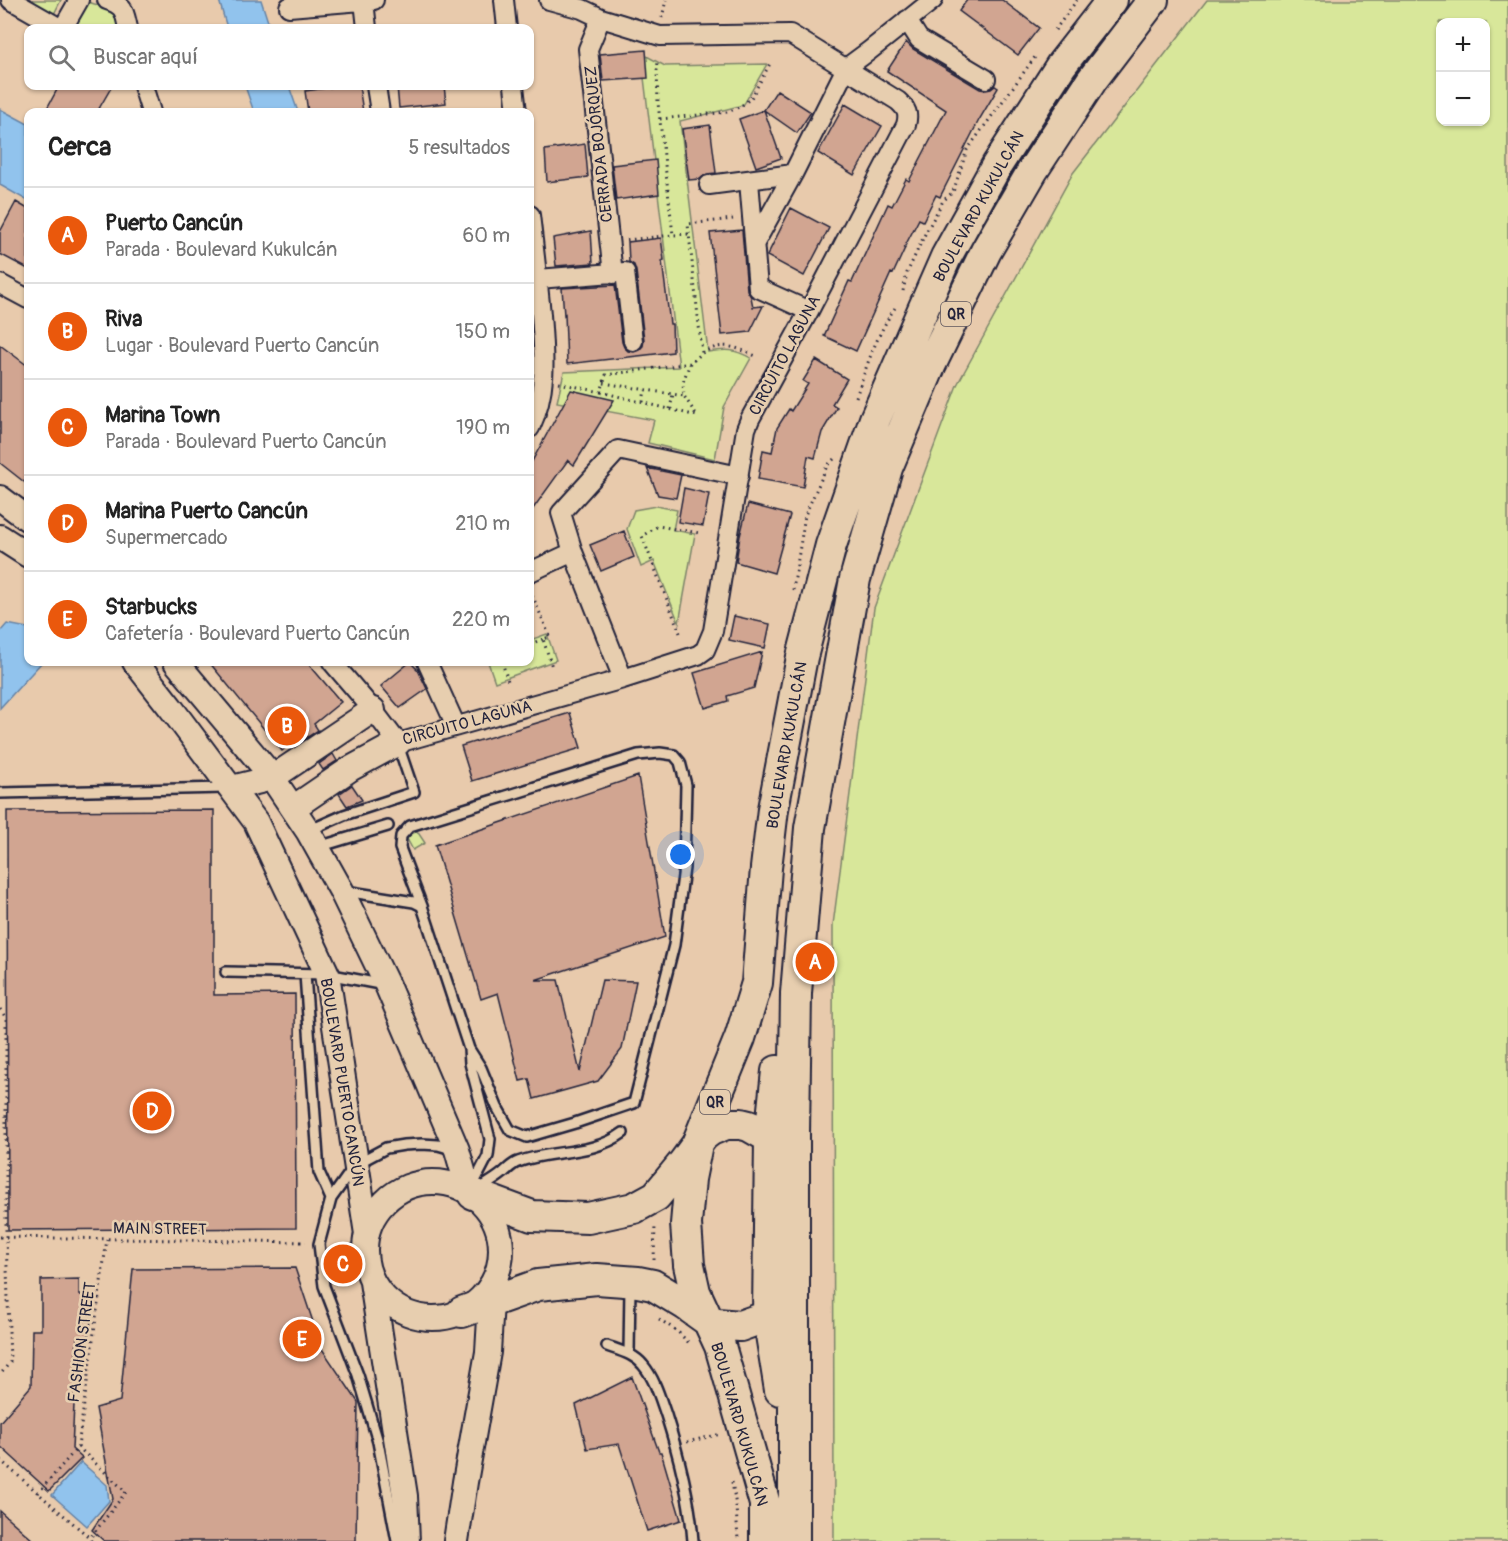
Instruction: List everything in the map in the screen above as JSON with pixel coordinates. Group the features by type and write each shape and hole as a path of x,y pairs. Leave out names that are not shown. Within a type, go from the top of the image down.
{"main road":[{"name":"BOULEVARD KUKULCÁN","path":"765,1541 765,1504 720,1346 694,1292 689,1265 686,1224 687,1201 697,1144 740,1038 758,983 766,868 774,809 802,657 831,545 875,419 946,257 997,165 1062,64 1112,0"},
{"name":"BOULEVARD KUKULCÁN","path":"794,1541 796,993 810,828 855,579 887,468 931,364 986,251 1033,170 1092,80 1153,0"},
{"path":"794,1439 781,1401 768,1316 770,1138 780,1033 796,993"},
{"path":"471,1193 532,1216 588,1218 634,1208 656,1196 703,1136 711,1130 726,1124 741,1124 770,1138"},
{"path":"462,1312 492,1293 597,1279 653,1285 717,1324 740,1326 768,1316"}],"street":[{"path":"11,0 55,24"},
{"path":"64,24 79,0"},
{"path":"107,0 121,6 127,24"},
{"path":"504,0 507,24"},
{"name":"CIRCUITO LAGUNA","path":"335,666 398,743 623,680 698,655 705,650 713,631 750,419 899,139 908,117 906,108 898,101 790,34 660,36 549,0"},
{"path":"755,243 793,174 846,68 933,0"},
{"path":"289,7 369,1 368,24"},
{"name":"CERRADA BOJÓRQUEZ","path":"601,18 588,49 613,273"},
{"path":"907,20 919,39 986,79"},
{"path":"144,90 150,108"},
{"path":"377,90 379,108"},
{"path":"514,90 517,108"},
{"path":"709,185 793,174"},
{"path":"749,181 758,288 808,311"},
{"path":"534,250 544,365 540,400 534,419"},
{"path":"538,279 625,272 633,342"},
{"path":"0,284 24,297"},
{"path":"623,680 573,552 561,513 618,450 739,476"},
{"path":"0,498 24,516"},
{"path":"0,537 24,552"},
{"path":"534,570 573,552"},
{"name":"BOULEVARD PUERTO CANCÚN","path":"138,666 256,822 316,974 356,1164 367,1234"},
{"path":"179,666 272,778 313,839 341,890 387,985 457,1150 471,1193"},
{"path":"427,666 456,726"},
{"path":"232,788 272,778 373,710"},
{"path":"293,807 350,769 398,743"},
{"path":"407,1541 405,1496 371,1280 365,1257 367,1234 375,1214 389,1197 407,1186 428,1181 450,1183 471,1193 486,1207 496,1223 501,1242 500,1261 492,1293 488,1352 456,1541"},
{"path":"371,1280 383,1297 400,1310 431,1318 441,1318 462,1312"}],"lane":[{"path":"313,839 344,816 414,792 398,743"},
{"path":"660,753 674,755 680,762 686,785 684,868 674,945 634,1103 526,1137 510,1130 497,1107 481,1068 469,1049 422,906 400,848 401,836 410,826 638,755 660,753"},
{"path":"0,793 232,788"},
{"path":"313,839 388,826"},
{"path":"341,890 414,902 422,906"},
{"path":"226,972 316,974 387,985"},
{"path":"316,974 319,1172 331,1199"},
{"path":"469,1049 470,1063 490,1139 488,1156 471,1193"},
{"path":"471,1193 515,1163 533,1157 591,1149 612,1141 622,1133"},
{"path":"397,1541 378,1442 358,1375 324,1286 320,1242 331,1199 356,1164 386,1148 404,1145 438,1145 457,1150"},
{"path":"629,1353 630,1281"},
{"path":"607,1346 629,1353 643,1365 656,1387 675,1445 688,1501 693,1541"}],"path":[{"path":"661,26 666,0"},
{"path":"658,62 660,119 673,235"},
{"path":"660,119 728,112 741,106 751,98 771,62"},
{"path":"702,353 688,224 752,217"},
{"path":"609,243 688,234"},
{"path":"559,383 697,416 684,396 683,382 691,363 713,347 728,346 756,356"},
{"path":"601,392 606,375 691,363"},
{"path":"604,383 684,396"},
{"path":"643,402 645,390"},
{"path":"670,409 673,394"},
{"path":"680,633 642,536 658,526 699,533"},
{"path":"534,598 550,638 534,642"},
{"path":"543,639 552,667"},
{"path":"503,666 508,681"},
{"path":"0,1009 6,1018 6,1237 10,1362 0,1375"},
{"name":"MAIN STREET","path":"0,1237 320,1242"},
{"name":"FASHION STREET","path":"78,1448 107,1239"},
{"path":"657,1318 677,1331 695,1349"},
{"path":"675,1445 743,1428"},
{"path":"0,1460 91,1540 126,1492 78,1448 38,1493"},
{"path":"730,1475 736,1506 738,1541"}],"green space":[{"path":"18,0 61,0 52,18"},
{"path":"1207,0 1508,0 1508,1541 834,1541 833,925 874,608 957,385 1073,173"},
{"path":"88,2 117,11 121,24 76,24 84,5"},
{"path":"641,53 665,66 767,64 744,104 680,121 708,352 730,350 751,358 724,407 715,459 648,443 654,420 557,402 564,372 679,367"},
{"path":"656,506 677,510 673,530 695,534 679,623 654,561 641,567 627,529 634,510"},
{"path":"547,634 556,660 495,682 489,666 534,666 534,639"},
{"path":"417,831 425,843 413,850 406,837"}],"water":[{"path":"219,0 261,0 269,24 226,24"},
{"path":"246,90 290,90 297,108 253,108"},
{"path":"0,109 24,122 24,199 0,185"},
{"path":"7,624 24,627 24,666 38,666 0,708 0,632"},
{"path":"81,1462 107,1485 109,1501 87,1526 52,1495"}],"building":[{"path":"967,0 1002,0 1039,28 1018,55 959,11"},
{"path":"906,42 913,49 980,89 991,89 995,86 998,88 940,197 936,195 923,221 919,219 893,274 891,273 856,351 824,336 888,204 892,206 906,179 909,181 946,110 887,71"},
{"path":"646,50 648,78 603,81 600,54"},
{"path":"57,90 110,90 99,108 47,108"},
{"path":"360,90 362,108 307,108 305,91"},
{"path":"397,90 444,90 446,103 399,108"},
{"path":"777,90 811,112 797,133 764,110"},
{"path":"845,104 882,126 854,175 818,153"},
{"path":"764,110 781,158 756,167 739,119"},
{"path":"710,125 716,173 689,180 682,129"},
{"path":"585,144 588,177 547,182 545,150"},
{"path":"656,160 659,194 616,200 612,165"},
{"path":"16,202 24,207 24,267 0,254 0,232"},
{"path":"791,208 829,228 804,276 767,256"},
{"path":"742,230 747,290 753,307 763,306 750,332 722,335 710,233"},
{"path":"591,231 593,263 556,266 553,238"},
{"path":"661,238 670,324 672,324 673,352 567,364 562,288 615,285 624,347 634,352 643,346 636,271 634,265 629,262 628,242"},
{"path":"0,345 24,363 24,482 0,463"},
{"path":"816,360 847,379 832,404 837,407 822,432 815,458 808,456 803,487 758,479 763,450 772,452 777,428 808,384 803,381"},
{"path":"571,390 614,400 574,465 568,460 534,507 534,458"},
{"path":"647,468 681,475 676,498 658,495"},
{"path":"684,488 709,494 703,526 678,522"},
{"path":"748,504 790,515 774,573 736,562"},
{"path":"624,531 634,557 601,571 590,545"},
{"path":"734,616 770,624 765,648 729,640"},
{"path":"762,652 754,688 727,696 728,701 705,708 694,673"},
{"path":"212,666 310,666 341,702 314,724 318,730 303,740 300,735 282,751"},
{"path":"405,666 414,666 427,689 400,708 381,686"},
{"path":"570,713 581,748 472,781 461,746"},
{"path":"333,754 337,761 323,770 319,764"},
{"path":"638,776 665,937 535,980 558,980 580,1072 602,980 636,981 622,1049 598,1081 534,1099 529,1079 520,1081 498,993 481,999 435,845"},
{"path":"352,785 362,800 347,806 339,794"},
{"path":"214,810 214,995 295,994 296,1228 8,1230 7,811"},
{"path":"295,1268 322,1349 358,1402 356,1541 104,1541 92,1530 113,1499 96,1408 120,1401 133,1269"},
{"path":"79,1279 79,1295 96,1295 88,1336 77,1337 72,1449 82,1458 49,1491 0,1446 0,1422 31,1386 32,1330 41,1330 41,1280"},
{"path":"632,1377 659,1452 661,1452 681,1520 647,1531 619,1444 587,1449 576,1405"},
{"path":"0,1511 34,1541 0,1541"}],"place":[{"name":"Riva","path":"287,726"},
{"name":"Puerto Cancún","path":"815,962"},
{"name":"Marina Puerto Cancún","path":"152,1111"},
{"name":"Marina Town","path":"343,1264"},
{"name":"Starbucks","path":"302,1339"}]}
